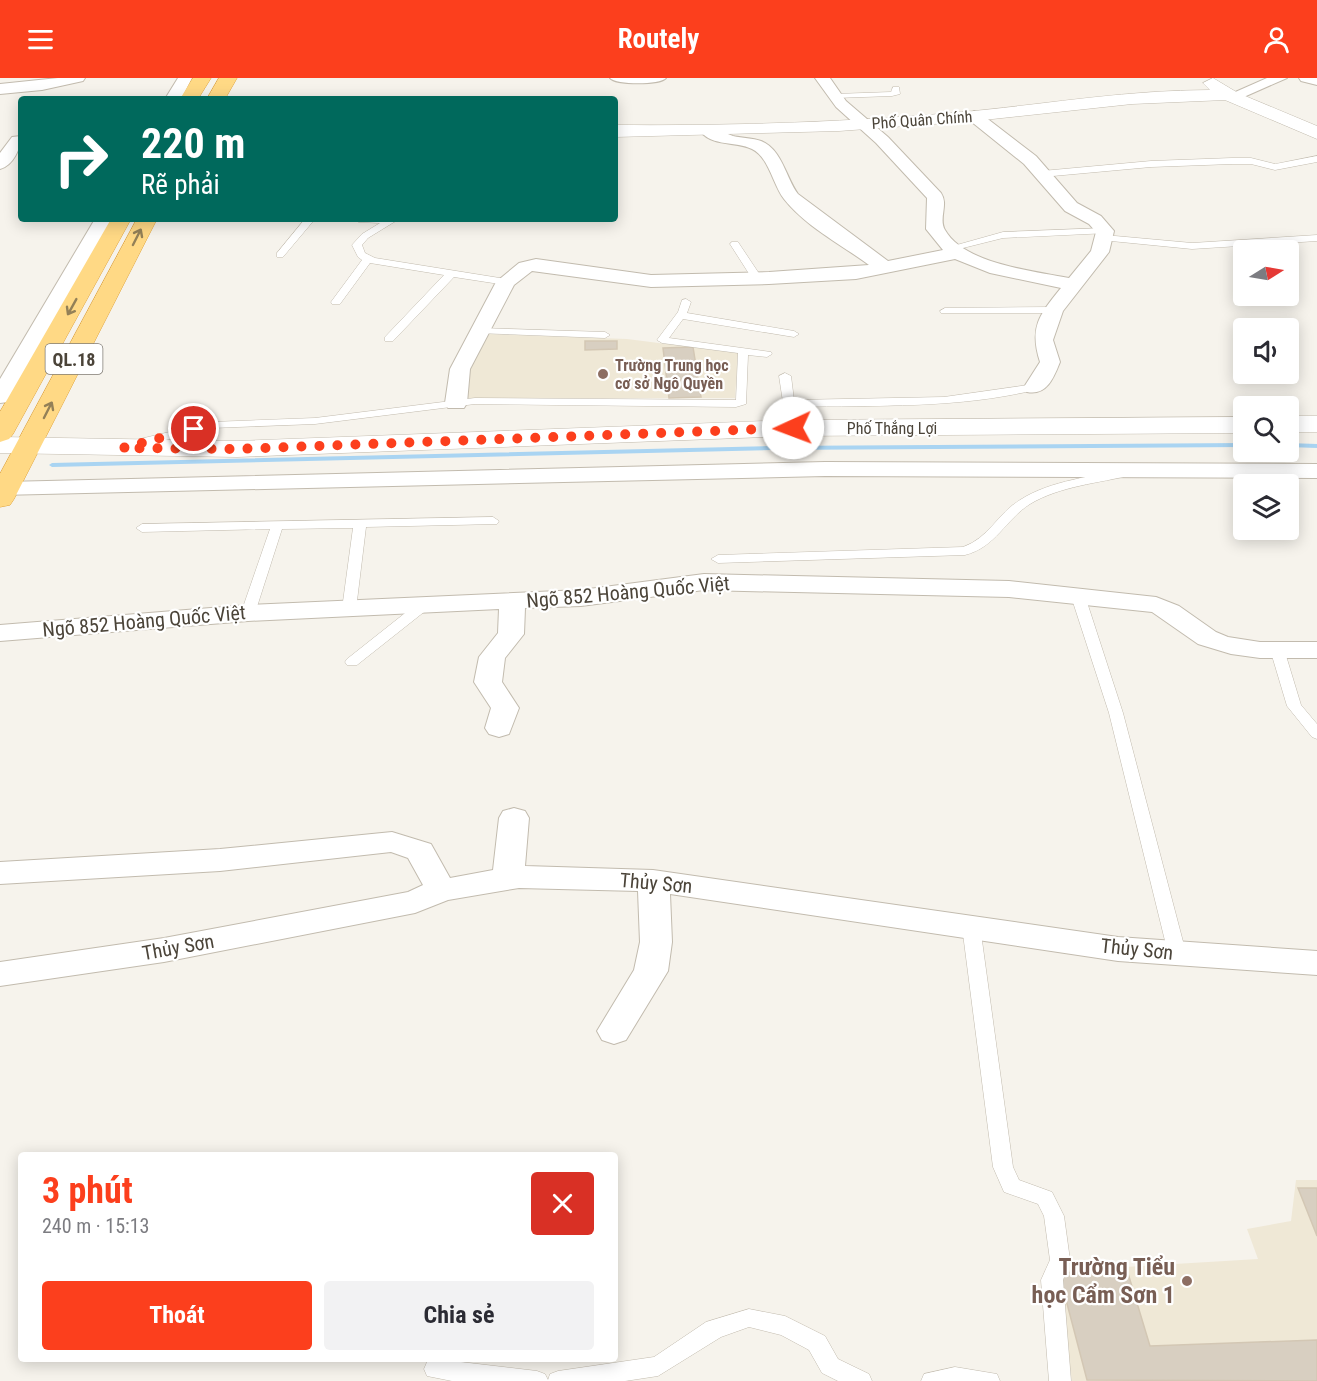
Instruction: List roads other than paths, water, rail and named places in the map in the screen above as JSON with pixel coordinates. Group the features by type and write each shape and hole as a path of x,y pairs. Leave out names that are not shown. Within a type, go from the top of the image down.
{"highway":[{"path":"191,96 202,78"},
{"path":"218,96 228,78"},
{"name":"QL.18","path":"0,434 35,357 119,222"},
{"name":"QL.18","path":"3,494 145,222"}],"street":[{"path":"0,88 42,86 78,78"},
{"path":"174,96 184,78"},
{"path":"617,78 659,78"},
{"path":"822,78 836,96 882,140 936,200 932,221 937,232 954,250 993,267 1075,285"},
{"path":"1206,78 1230,96 1317,133"},
{"path":"1230,96 1253,78"},
{"path":"1230,96 1280,78"},
{"path":"1306,78 1317,81"},
{"name":"Phố Quân Chính","path":"618,131 708,131 864,124 974,116 1139,97 1230,96"},
{"path":"974,116 1030,160 1071,207 1095,220 1105,235 1100,252 1053,310 1043,340 1050,362 1043,378 1035,387"},
{"path":"708,131 728,140 758,145 775,163 782,184 792,198 822,223 886,268"},
{"path":"0,141 18,139"},
{"path":"0,164 18,140"},
{"path":"0,397 35,357 102,222"},
{"path":"456,404 460,369 506,282 526,267 536,265 651,281 757,278 856,273 886,268 954,250"},
{"path":"0,357 35,357"},
{"name":"Phố Thắng Lợi","path":"0,445 237,449 791,416 1233,424"},
{"path":"1299,424 1317,424"},
{"path":"3,494 825,469 1317,471"},
{"name":"Ngõ 852 Hoàng Quốc Việt","path":"0,633 248,613 621,595 704,582 967,587 1078,596 1156,605 1176,614 1208,639 1226,645 1317,650"},
{"path":"499,728 505,708 488,682 489,670 492,657 511,634 512,602"},
{"path":"508,878 514,818"},
{"path":"0,873 220,860 392,842 420,851 441,890"},
{"name":"Thủy Sơn","path":"0,974 198,944 415,902 441,890 508,878 653,881 1118,949 1317,963"},
{"path":"615,1031 651,971 656,942 653,881"}],"lane":[{"path":"836,96 892,94 897,92 896,89"},
{"path":"1042,174 1151,164 1232,161 1251,161 1275,167 1317,159"},
{"path":"280,255 308,222"},
{"path":"389,222 365,236 357,245 361,255 368,259 506,282"},
{"path":"954,250 1003,235 1105,235 1192,246 1317,238"},
{"path":"735,244 757,278"},
{"path":"336,302 368,259"},
{"path":"389,339 450,274"},
{"path":"686,302 680,315 662,340 766,354"},
{"path":"945,311 1053,310"},
{"path":"680,315 794,334"},
{"path":"480,332 605,335"},
{"path":"123,448 177,432 212,425 315,421 475,400 736,404 742,402 743,352"},
{"path":"785,376 791,416 1011,393 1035,387"},
{"path":"718,559 965,551 982,547 1025,502 1065,488 1140,469"},
{"path":"142,528 493,521"},
{"path":"349,609 360,524"},
{"path":"248,613 277,526"},
{"path":"1078,596 1116,713 1177,953"},
{"path":"352,662 424,605"},
{"path":"1277,649 1294,706 1317,734"},
{"path":"971,926 1003,1167 1011,1186 1045,1198 1054,1216 1060,1260 1052,1280 1060,1381"},
{"path":"558,1381 658,1366 714,1329 749,1318 785,1326 817,1343 830,1366 861,1381"},
{"path":"435,1369 537,1381"},
{"path":"932,1381 955,1377 989,1381"}],"waterway":[{"path":"52,465 770,448 1233,445"},
{"path":"1299,445 1317,446"}],"place":[{"name":"Trường Trung học cơ sở Ngô Quyền","path":"603,374"},
{"name":"Trường Tiểu học Cẩm Sơn 1","path":"1187,1281"}]}
